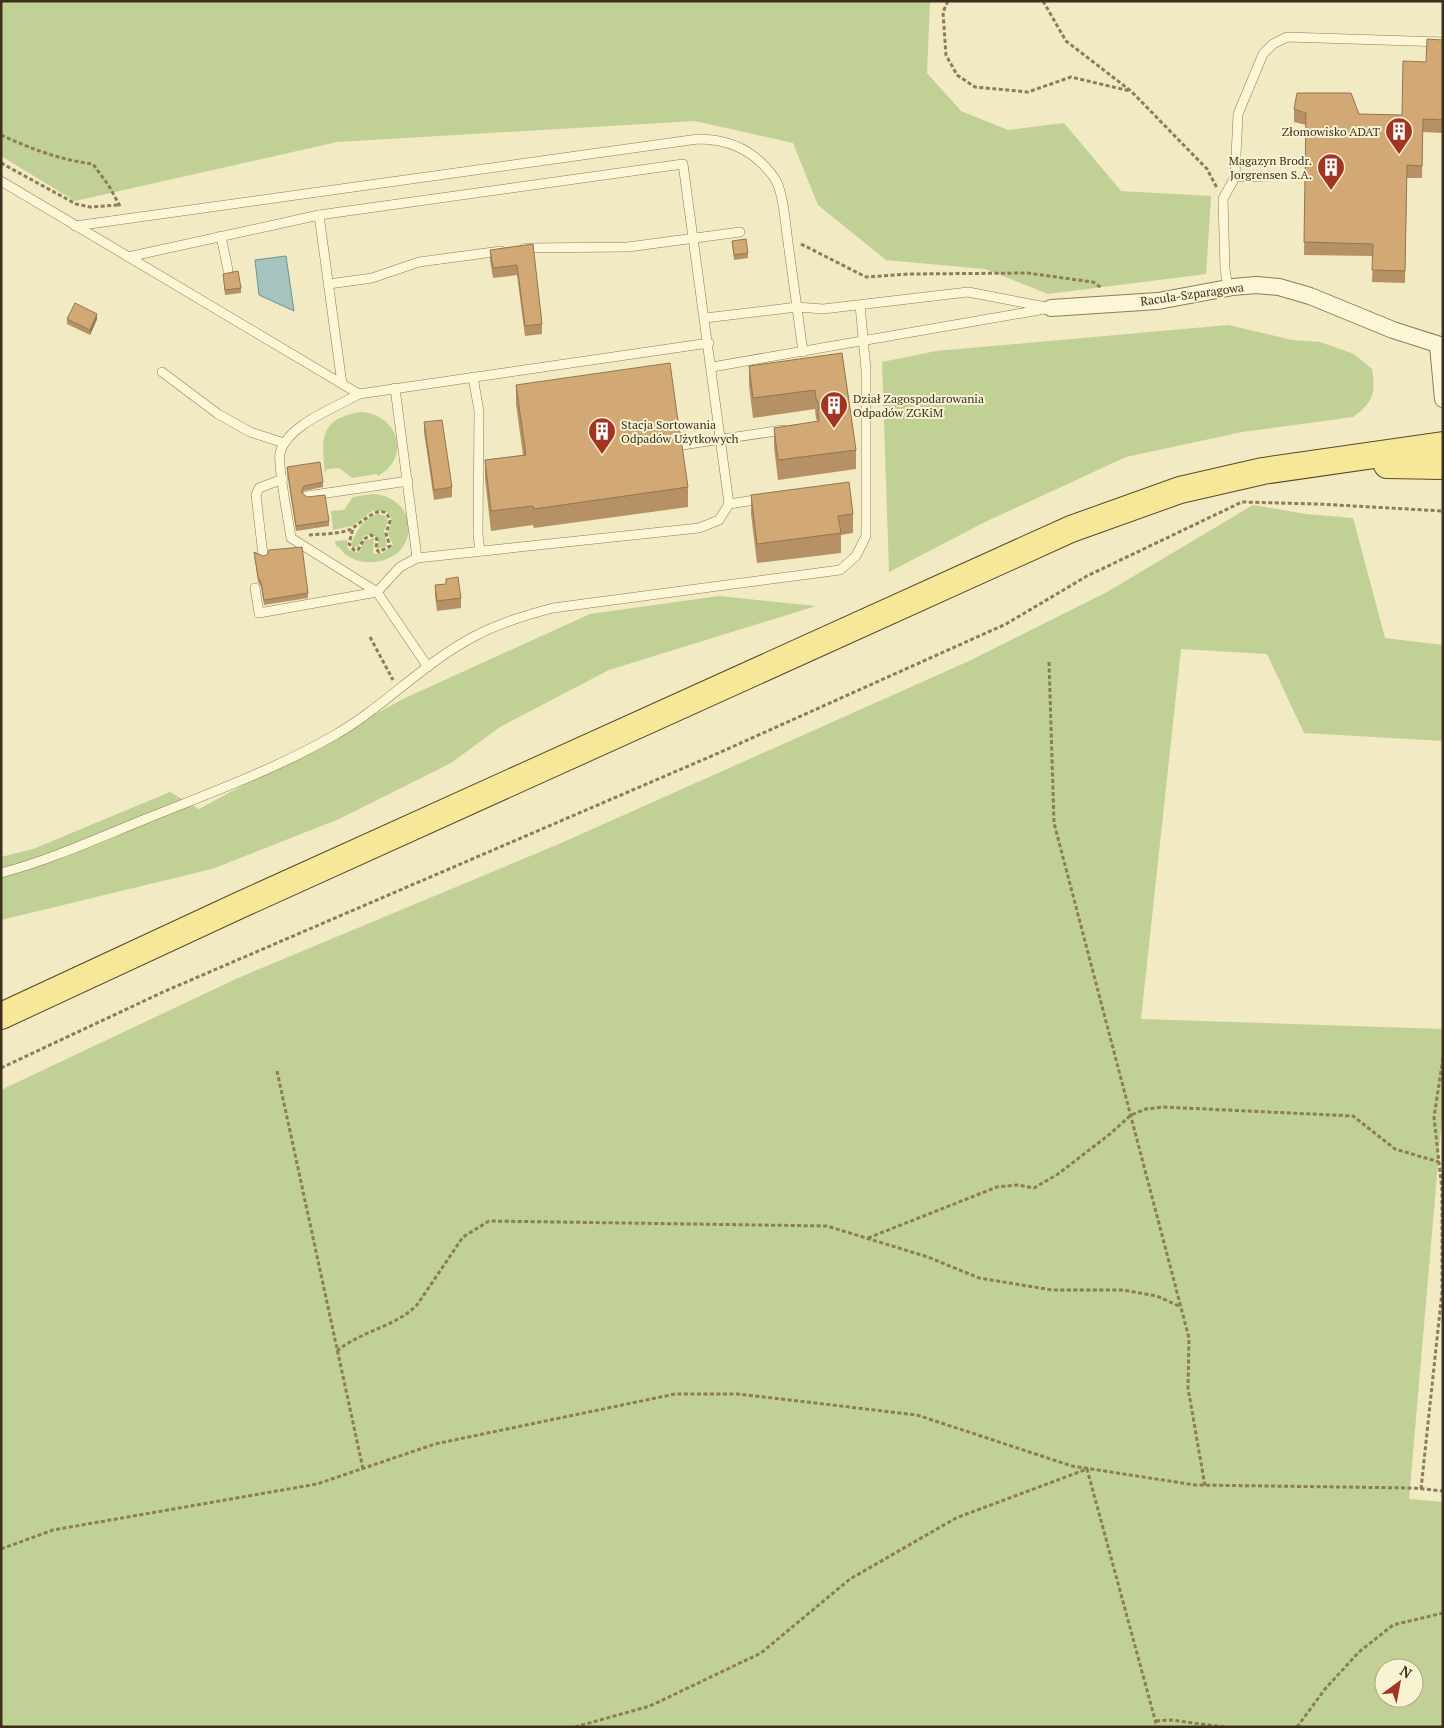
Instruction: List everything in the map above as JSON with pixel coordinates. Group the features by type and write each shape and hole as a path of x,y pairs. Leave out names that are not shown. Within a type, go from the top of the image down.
{"main road":[{"path":"1,1016 240,905 1071,529 1180,490 1263,471 1443,445"},
{"path":"1329,461 1443,466"}],"street":[{"name":"Racula-Szparagowa","path":"1051,308 1158,301 1228,288 1256,285 1279,287 1441,344"},
{"path":"1441,344 1443,400"}],"lane":[{"path":"1228,288 1225,269 1223,199 1235,177 1238,114 1263,54 1273,44 1287,37 1443,42"},
{"path":"75,226 698,139 718,139 742,147 758,160 776,180 787,237 803,352"},
{"path":"128,257 319,215 683,164 709,343 729,504 719,520 699,528 417,558 400,568 377,592 259,613 254,588"},
{"path":"1235,177 1271,176"},
{"path":"1,181 359,394"},
{"path":"319,215 342,384"},
{"path":"329,284 372,278 419,262 533,246 628,247 740,232"},
{"path":"221,236 228,270"},
{"path":"705,318 797,307 823,309 968,292 1051,308"},
{"path":"1,873 94,841 303,752 351,725 428,667 474,636 516,618 553,608 840,570 856,556 866,536 867,448 864,340 860,305"},
{"path":"712,366 803,352 1051,308"},
{"path":"428,667 377,592 291,538 279,455 284,443 306,422 359,394 709,343"},
{"path":"162,372 226,418 250,432 284,443"},
{"path":"473,377 479,411 478,535 480,551"},
{"path":"395,388 417,558"},
{"path":"682,445 795,428"},
{"path":"263,555 256,495 259,488 283,479"},
{"path":"307,496 408,481"},
{"path":"729,504 768,497"}],"path":[{"path":"948,1 943,12 946,55 956,74 975,87 1028,92 1072,77 1131,91"},
{"path":"1043,1 1066,41 1131,91 1207,169 1223,199"},
{"path":"1,135 22,145 72,161 93,164 126,218"},
{"path":"1,163 76,204 90,207 119,205"},
{"path":"787,237 866,277 909,274 1027,272 1093,282 1108,293 1116,304"},
{"path":"1,1068 172,988 714,755 1006,624 1087,576 1242,502 1443,511"},
{"path":"291,538 346,531 374,513 384,513 390,521 386,534 390,546 385,551 379,552 376,549 377,539 371,535 364,539 358,550 354,550 349,544 353,528"},
{"path":"370,637 389,674 400,689"},
{"path":"1048,662 1054,823 1190,1338 1188,1388 1205,1486"},
{"path":"1421,1489 1442,1292 1442,1190 1434,1117 1443,1058"},
{"path":"277,1071 363,1468"},
{"path":"868,1238 997,1187 1018,1185 1034,1188 1058,1174 1103,1140 1131,1115 1146,1109 1193,1107 1353,1116 1395,1149 1439,1162"},
{"path":"338,1351 348,1342 408,1315 417,1305 463,1237 489,1221 827,1226 928,1257 979,1278 1052,1290 1123,1290 1157,1296 1181,1307"},
{"path":"1,1549 53,1530 318,1484 435,1444 675,1394 738,1394 918,1415 1072,1466 1205,1486 1421,1489 1443,1491"},
{"path":"1087,1469 1157,1727"},
{"path":"575,1727 650,1706 761,1653 850,1579 956,1518 1087,1469"},
{"path":"1297,1727 1325,1689 1359,1652 1393,1625 1443,1613"},
{"path":"1156,1721 1171,1720 1224,1727"}],"green space":[{"path":"1,1 930,1 927,73 961,111 1008,130 1064,123 1121,191 1211,196 1206,274 1048,294 985,269 886,260 818,205 793,143 695,121 337,142 75,201 1,156"},
{"path":"1228,325 1292,340 1320,342 1354,354 1372,369 1374,385 1372,397 1365,407 1353,417 1242,432 1126,457 985,522 889,572 882,362 936,351"},
{"path":"360,412 373,414 384,420 391,428 396,438 395,459 389,468 378,476 377,474 352,478 339,468 327,469 325,473 323,449 326,432 330,425 337,419"},
{"path":"372,494 382,495 399,504 408,520 409,529 407,539 396,554 388,559 379,561 360,561 344,554 336,546 335,541 347,540 349,550 359,553 364,541 374,538 373,554 383,553 393,545 388,534 391,521 390,516 385,511 372,511 352,526 333,530 331,511 344,510 353,497"},
{"path":"1253,505 1306,514 1353,518 1385,638 1443,645 1443,741 1304,733 1267,654 1181,649 1141,1019 1443,1029 1443,1105 1409,1499 1443,1502 1443,1727 1,1727 1,1090 238,978 559,844 969,661 1107,592"},
{"path":"379,514 385,516 388,521 384,531 387,546 378,549 378,538 371,534 364,536 358,546 353,548 351,544 361,525 369,518"},
{"path":"719,596 816,606 609,670 500,727 451,763 339,819 212,869 1,920 1,857 33,849 170,792 199,809 405,698 590,614"}],"water":[{"path":"286,256 294,311 259,295 255,260"}],"building":[{"path":"1427,39 1443,40 1443,120 1423,119 1422,166 1407,165 1405,271 1372,270 1373,244 1304,242 1306,113 1294,109 1297,93 1351,93 1359,114 1402,115 1403,61 1426,62"},
{"path":"746,239 748,253 734,255 732,241"},
{"path":"533,244 542,324 525,326 517,265 493,268 490,250"},
{"path":"238,271 241,288 225,290 223,274"},
{"path":"75,303 97,314 90,330 67,319"},
{"path":"842,353 856,450 778,460 774,428 819,421 818,410 820,405 816,399 815,390 753,398 749,366"},
{"name":"Stacja Sortowania Odpadów Użytkowych","path":"670,363 678,421 676,426 680,432 688,487 534,509 533,506 491,511 485,460 526,455 516,385"},
{"path":"442,420 452,487 434,490 424,422"},
{"path":"320,462 323,482 304,486 301,492 307,497 325,495 329,521 296,526 287,467"},
{"path":"849,482 853,514 838,516 841,533 757,544 751,495"},
{"path":"302,547 308,593 264,600 254,552 263,556 267,555 269,550"},
{"path":"458,577 461,598 437,601 435,585 446,584 446,579"}],"place":[{"name":"Złomowisko ADAT","path":"1399,155"},
{"name":"Magazyn Brodr. Jorgrensen S.A.","path":"1331,191"},
{"name":"Dział Zagospodarowania Odpadów ZGKiM","path":"834,429"},
{"name":"Stacja Sortowania Odpadów Użytkowych","path":"602,455"}]}
